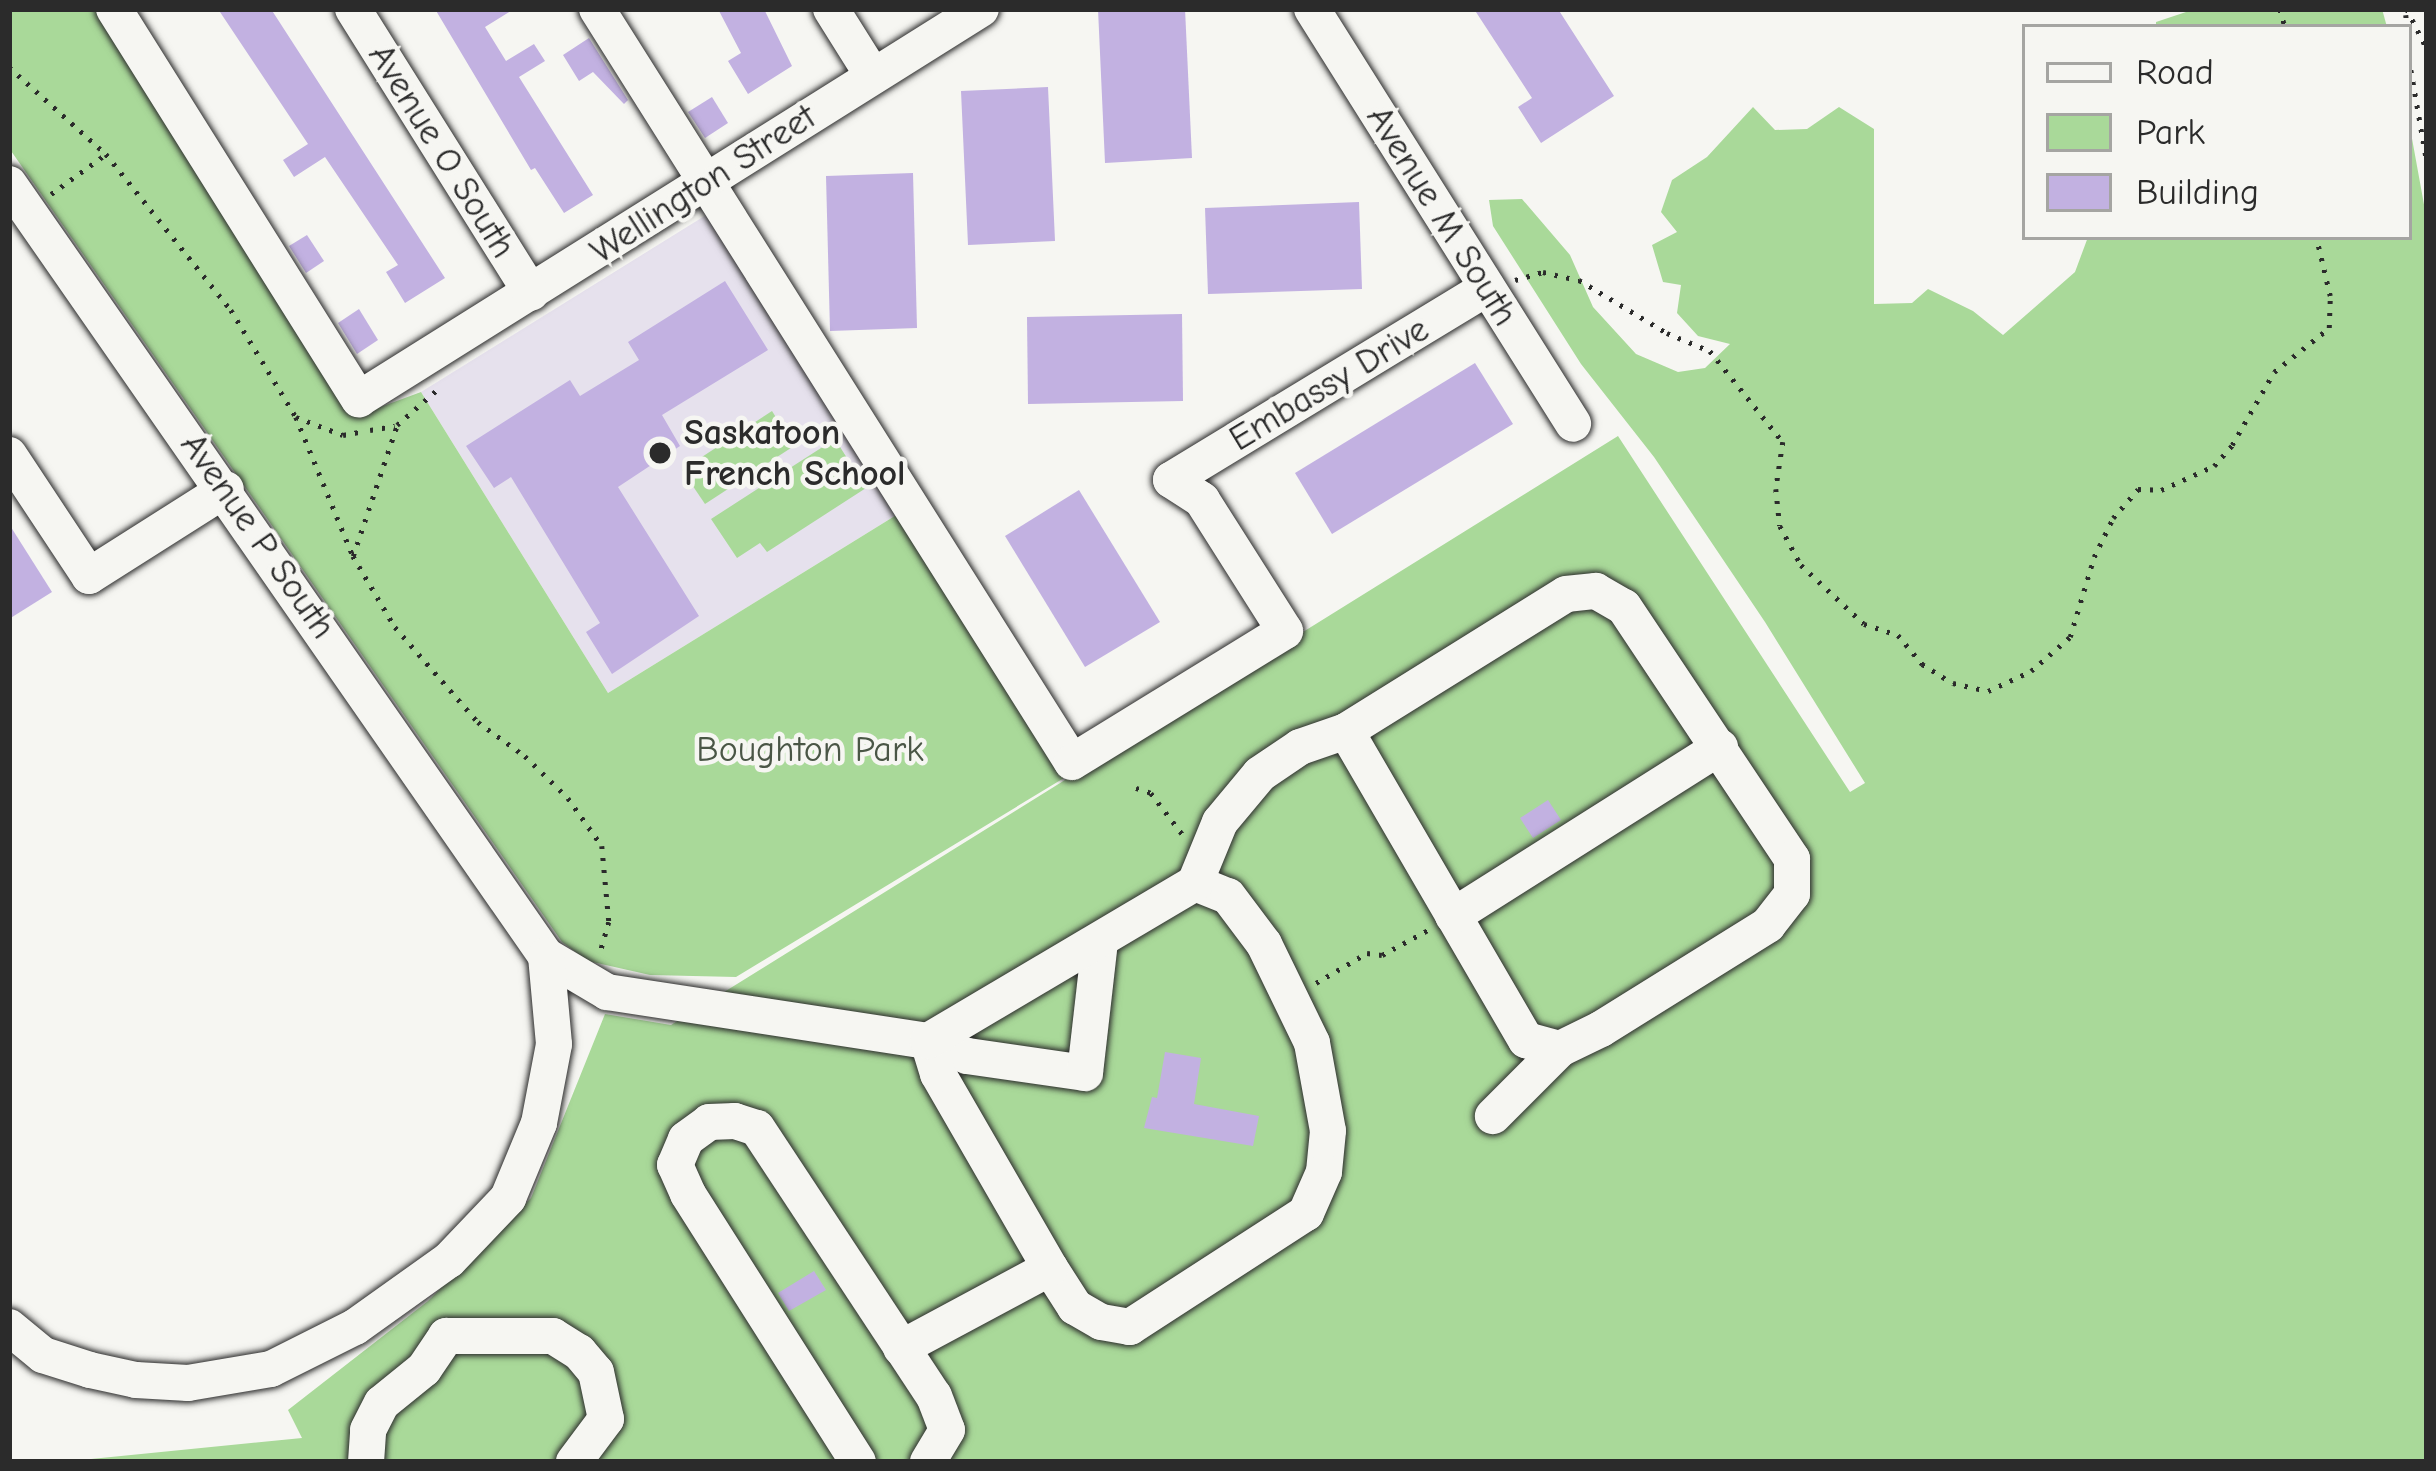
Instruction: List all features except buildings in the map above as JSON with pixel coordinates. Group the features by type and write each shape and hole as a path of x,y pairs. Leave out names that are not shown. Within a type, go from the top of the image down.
{"street":[{"name":"Wellington Street","path":"114,9 359,399 981,9"},
{"name":"Avenue O South","path":"353,9 531,293"},
{"path":"597,9 707,182"},
{"path":"831,9 872,76"},
{"name":"Avenue M South","path":"1312,9 1573,424"},
{"name":"Embassy Drive","path":"707,182 1072,762 1285,631 1202,500 1171,480 1479,276"},
{"name":"Avenue P South","path":"14,192 226,489 546,956"},
{"path":"9,455 89,576 226,489"},
{"path":"928,1041 1100,941 1201,867 1220,821 1260,774 1300,747 1346,731 1566,594 1596,591 1624,607 1720,747 1792,859 1792,894 1768,925 1560,1049 1493,1116"},
{"path":"1346,731 1526,1040 1560,1049"},
{"path":"1453,916 1720,747"},
{"path":"928,1041 938,1074 1075,1307 1101,1322 1130,1327 1306,1213 1324,1172 1328,1131 1312,1043 1264,944 1201,867"},
{"path":"546,956 607,992 928,1041 967,1056 1084,1073 1100,941"},
{"path":"9,1327 43,1354 74,1365 136,1380 188,1383 271,1369 355,1327 449,1260 508,1198 538,1123 554,1044 546,956"},
{"path":"858,1462 688,1194 675,1165 686,1139 709,1122 735,1121 757,1128 934,1396 947,1430 928,1462"},
{"path":"901,1348 1050,1268"},
{"path":"419,1282 446,1336"},
{"path":"366,1462 368,1430 382,1403 424,1369 446,1336"},
{"path":"446,1336 553,1336 579,1352 596,1372 606,1419 574,1462"}],"path":[{"path":"2406,9 2427,49"},
{"path":"9,67 106,154 187,249 272,371 353,556 395,627 451,694 545,775 585,817 602,845 609,922 587,980"},
{"path":"2412,75 2427,162"},
{"path":"14,192 106,154"},
{"path":"1479,276 1497,250 1515,280 1544,272 1579,280 1667,333 1710,351 1784,442 1776,489 1780,526 1801,566 1864,624 1898,635 1922,664 1952,683 1988,691 2031,671 2070,637 2094,557 2114,518 2138,489 2161,490 2213,466 2232,445 2274,372 2329,328 2330,296 2317,240"},
{"path":"353,556 388,467 397,425 439,388 431,356"},
{"path":"1136,788 1151,793 1201,867"},
{"path":"1290,998 1367,953 1382,955 1453,916"}],"shaded area":[{"name":"Saskatoon French School","path":"711,212 898,514 608,693 421,392"}],"green space":[{"name":"Boughton Park","path":"9,9 105,9 359,415 421,392 608,693 898,514 1064,778 736,977 650,975 588,961 562,942 9,148"},
{"path":"2195,9 2382,9 2386,24 2156,24"},
{"path":"1753,107 1775,130 1807,129 1839,107 1874,129 1874,304 1912,303 1928,289 1973,311 2003,335 2075,272 2087,240 2412,240 2412,138 2427,221 2427,1462 61,1462 302,1438 288,1410 428,1301 531,1198 605,1014 671,1025 1618,436 1850,792 1865,783 1765,622 1654,457 1581,364 1493,226 1489,200 1522,199 1570,255 1593,307 1636,354 1678,372 1705,368 1730,344 1698,336 1677,313 1681,285 1663,282 1652,245 1677,232 1661,212 1672,180 1707,157"},
{"path":"772,411 794,446 705,504 682,470"},
{"path":"835,439 866,488 767,552 760,543 737,558 711,519"}],"place":[{"name":"Saskatoon French School","path":"660,453"}]}
